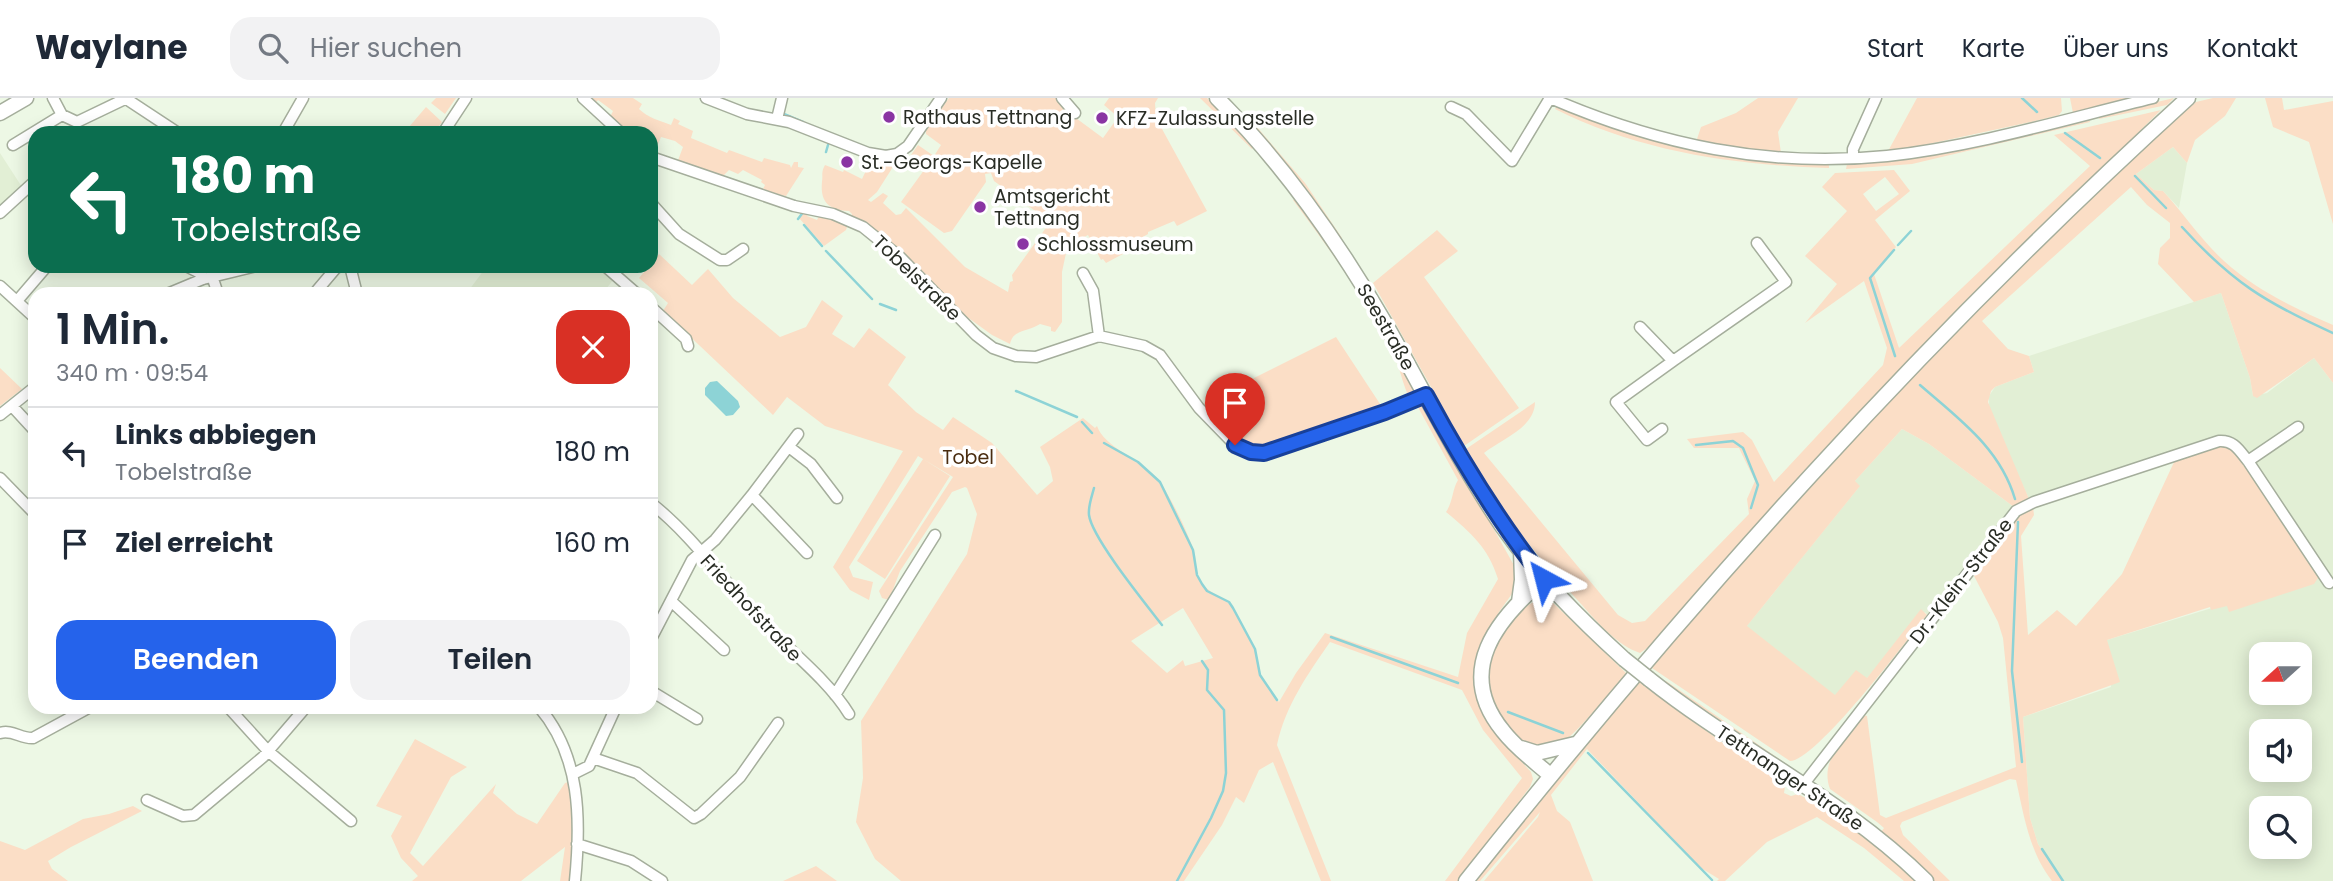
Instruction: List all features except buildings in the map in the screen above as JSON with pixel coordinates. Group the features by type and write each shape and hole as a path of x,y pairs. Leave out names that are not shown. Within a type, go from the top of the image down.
{"main road":[{"path":"0,113 26,98"},
{"name":"Seestraße","path":"1217,98 1262,146 1311,208 1364,288 1475,482 1521,550 1574,612 1624,659"},
{"path":"1466,881 1575,744 1727,566 1850,431 1968,308 2188,98"},
{"path":"1519,602 1522,580 1521,550"},
{"path":"1544,579 1496,628 1488,643 1482,679 1492,716 1501,729 1550,775"},
{"name":"Tettnanger Straße","path":"1624,659 1718,730 1882,841 1926,881"},
{"path":"1520,748 1537,753 1575,744"}],"street":[{"path":"53,98 62,115 73,126"},
{"path":"287,126 303,98"},
{"path":"448,126 466,98"},
{"path":"583,98 613,126"},
{"path":"706,98 747,114 777,119 874,155 897,155 915,138 940,98"},
{"path":"777,119 782,98"},
{"path":"1062,98 1075,113"},
{"path":"1451,107 1466,114 1512,161 1550,98 1634,131 1695,146 1768,157 1853,158 1941,147 2153,98"},
{"path":"1853,158 1853,149 1876,98"},
{"path":"78,126 125,99 168,126"},
{"path":"44,126 62,115"},
{"path":"13,145 28,136"},
{"name":"Tobelstraße","path":"658,159 794,206 833,214 863,227 900,257 976,335 1002,352 1027,358 1036,357 1099,336"},
{"path":"0,213 28,187"},
{"path":"658,211 679,234 720,260 727,260 743,249"},
{"path":"1662,429 1647,440 1616,402 1786,282 1757,243"},
{"path":"29,287 41,273"},
{"path":"320,287 332,273"},
{"path":"613,273 629,287"},
{"path":"1083,273 1093,291 1099,336 1144,346 1160,355 1199,408 1235,445 1251,452 1264,453 1426,395"},
{"path":"183,287 214,274"},
{"path":"0,286 28,311"},
{"path":"17,301 28,288"},
{"path":"658,313 686,339 688,346"},
{"path":"1640,327 1673,361"},
{"path":"0,415 28,393"},
{"path":"12,406 28,423"},
{"path":"2248,461 2298,427"},
{"path":"658,626 692,560 715,540 798,434"},
{"name":"Dr.-Klein-Straße","path":"1802,785 2021,506 2219,441 2233,443 2248,461 2329,583"},
{"path":"789,447 811,464 837,498"},
{"path":"0,478 28,507"},
{"path":"752,495 807,552"},
{"name":"Friedhofstraße","path":"658,509 835,695 849,714"},
{"path":"835,695 935,535"},
{"path":"671,601 724,650"},
{"path":"658,695 697,719"},
{"path":"0,733 8,731 33,738 77,714"},
{"path":"234,714 268,751 351,821"},
{"path":"147,800 183,816 194,815 268,751 300,714"},
{"path":"544,714 558,732 573,774 577,801 575,881"},
{"path":"573,774 589,766 613,714"},
{"path":"593,758 637,773 694,818 740,777 778,723"},
{"path":"577,844 631,861 662,881"}],"shaded area":[{"path":"2173,147 2187,163 2179,208 2163,191 2154,190 2136,174"},
{"path":"0,153 22,187 0,206"},
{"path":"482,273 608,273 614,279 608,287 471,287"},
{"path":"2221,293 2250,378 2253,396 2267,393 2314,358 2333,383 2333,584 2238,442 2029,499 1989,410 1989,396 1995,387 2034,372 2029,356"},
{"path":"1902,429 1929,444 2014,507 1927,615 1925,612 1867,678 1835,696 1746,627 1859,487 1854,482"},
{"path":"2320,575 2329,588 2333,586 2333,881 2063,881 2038,844 2030,818 2023,717 2111,687 2107,640"}],"green space":[{"path":"436,98 456,98 445,114 431,103"},
{"path":"587,98 633,98 642,104 639,109 646,115 671,125 674,118 680,121 678,124 693,131 691,138 727,153 729,150 762,162 764,158 790,165 791,168 794,162 798,162 798,167 804,168 786,196 762,191 765,185 762,180 743,170 738,174 729,170 723,176 677,163 683,147 675,141 661,137 658,144 658,126 618,126 609,119 613,111 598,100 594,105"},
{"path":"949,98 1057,98 1065,110 1103,138 1118,117 1104,105 1109,98 1158,98 1155,103 1156,118 1207,211 1177,226 1174,221 1148,232 1132,243 1134,248 1106,263 1101,260 1088,235 1069,245 1071,248 1066,253 1062,272 1062,322 1055,332 1051,331 1051,327 1040,324 1022,331 1014,336 1010,344 992,335 959,311 851,218 849,211 831,207 824,200 822,174 825,165 862,179 871,160 890,161 893,166 891,170 877,192 868,200 871,202 883,193 888,196 883,203 896,215 906,208 965,267 1008,292 1010,282 1013,281 1012,275 1048,225 1054,224 1054,217 1045,218 994,181 991,173 985,174 986,182 952,231 944,233 901,202 927,166 911,155 918,145 934,156 941,145 926,134 926,130"},
{"path":"1200,98 1207,98 1254,146 1252,149"},
{"path":"1758,98 1798,98 1778,132 1781,153 1696,142 1701,127 1736,113"},
{"path":"1917,98 2061,98 2062,111 2059,115 2035,121 1887,153"},
{"path":"2070,98 2135,98 2073,113"},
{"path":"2174,98 2167,105 2099,119 2098,116"},
{"path":"2213,98 2236,98 2225,116 2195,140 2187,163 2173,147 2136,174 2154,190 2163,191 2224,261 2249,281 2276,298 2333,325 2333,383 2314,358 2257,398 2253,396 2250,378 2221,293 2194,302 2158,264 2160,248 2170,238 2170,223 2147,205 2131,187 1982,321 2008,349 2029,356 2034,372 1995,387 1988,402 2029,499 2014,507 1929,444 1902,429 1855,481 1860,486 1747,626 1835,695 1856,670 1867,678 1921,609 1927,615 1861,697 1820,742 1803,756 1790,761 1649,666 1739,560 1963,321 2155,136 2196,102"},
{"path":"2265,98 2282,98 2284,110 2333,101 2333,224 2309,142 2273,127"},
{"path":"1557,106 1656,142 1691,150 1758,159 1829,164 1829,168 1758,164 1689,154 1654,146 1588,124 1555,109"},
{"path":"426,107 442,122 439,126 410,126"},
{"path":"2161,110 1846,427 1650,646 1640,653 1623,645 1608,633 1550,570 1506,515 1467,456 1466,449 1535,402 1534,411 1523,426 1484,453 1618,615 1632,623 1645,621 1749,514 1747,499 1755,481 1739,448 1694,448 1687,439 1743,432 1752,440 1774,482 1883,365 1887,348 1864,281 1805,323 1837,284 1805,256 1847,211 1822,187 1835,173 1894,170 1910,191 1875,220 1896,247 1874,274 1899,348 2090,166 2054,135","holes":["1885,177 1899,194 1876,211 1863,194"]},
{"path":"2089,118 2090,122 1912,164 1846,169 1847,164"},
{"path":"1257,127 1305,183 1342,238 1340,240 1256,130"},
{"path":"1297,198 1346,269 1415,387 1409,397 1386,340 1362,298 1293,200"},
{"path":"805,211 808,212 807,216 817,220 820,214 848,224 846,230 824,246 799,218"},
{"path":"1437,230 1458,251 1424,277 1519,408 1464,446 1373,283"},
{"name":"Tobel","path":"659,254 692,285 708,269 733,298 780,337 806,327 822,300 843,316 832,334 854,348 869,328 906,357 888,385 916,412 943,430 953,417 992,443 1037,495 1053,481 1050,467 1040,447 1083,418 1095,428 1097,426 1107,440 1150,471 1162,484 1189,538 1201,582 1233,608 1255,649 1260,675 1279,702 1325,633 1458,677 1467,633 1498,579 1478,541 1446,512 1458,480 1419,409 1418,404 1424,404 1516,569 1514,591 1499,612 1480,651 1497,735 1531,772 1533,779 1530,787 1458,881 1445,881 1522,778 1483,730 1462,690 1330,642 1291,704 1277,745 1331,881 1321,881 1273,762 1259,770 1244,803 1236,797 1222,825 1184,881 901,881 875,859 856,822 863,778 861,721 967,554 977,514 967,488 952,492 900,571 889,600 882,598 879,591 953,477 918,456 849,567 853,577 873,582 869,600 850,590 833,567 903,451 825,426 787,397 773,415 663,311 668,303 658,294 658,287 649,287 639,278 643,273 658,273","holes":["1183,608 1213,658 1185,666 1183,660 1167,673 1131,641"]},
{"path":"1336,337 1384,410 1264,450 1239,444 1200,405"},
{"path":"0,368 22,389 0,406"},
{"path":"2223,445 2236,451 2320,575 2314,584 2229,612 2227,606 2211,610 2210,607 2107,640 2120,682 2023,717 2030,818 2038,844 2063,881 2052,881 2044,870 2028,833 2016,780 2010,779 1902,822 1900,826 1903,835 1950,881 1934,881 1881,832 1884,828 1830,789 1828,768 1836,749 1863,715 1867,716 1880,815 1886,818 2016,767 2003,638 1998,622 1973,574 2021,512 2033,507 2034,515 2021,536 2028,635 2057,610 2076,626 2122,574 2175,460"},
{"path":"923,459 950,476 885,579 857,561"},
{"path":"1543,599 1550,600 1626,673 1572,734 1556,746 1542,748 1528,745 1505,727 1491,699 1487,671 1492,651 1504,630 1524,608"},
{"path":"1636,680 1741,756 1779,780 1785,787 1784,793 1791,796 1798,794 1846,822 1919,881 1904,881 1864,848 1817,817 1767,842 1725,881 1717,881 1719,879 1701,868 1587,749 1551,795 1557,811 1570,822 1593,881 1484,881 1540,812 1480,881 1474,881"},
{"path":"1666,681 1791,767 1665,683"},
{"path":"415,739 467,767 451,777 410,853 423,866 496,784 493,793 517,814 537,824 565,783 571,781 574,817 570,881 560,881 565,847 521,881 412,881 418,876 401,858 391,836 402,816 376,806"},
{"path":"133,806 142,811 48,861 52,869 68,881 0,881 0,841 25,850 83,819"},
{"path":"816,866 837,881 783,881"}],"water":[{"path":"717,381 738,401 740,407 733,415 726,416 705,395 705,388 710,382"}],"waterway":[{"path":"2022,98 2037,112"},
{"path":"784,114 803,122"},
{"path":"2065,133 2100,158"},
{"path":"826,152 828,145"},
{"path":"2135,176 2166,208"},
{"path":"798,219 804,211"},
{"path":"804,225 822,246"},
{"path":"2182,227 2217,263 2251,289 2288,312 2333,333"},
{"path":"1898,245 1911,231"},
{"path":"1894,250 1870,278 1895,356"},
{"path":"826,251 872,299"},
{"path":"880,304 896,310"},
{"path":"1920,385 1989,449 2015,499"},
{"path":"1016,391 1077,417"},
{"path":"1082,422 1092,433"},
{"path":"1696,445 1733,441 1743,448 1758,485 1751,508"},
{"path":"1104,443 1138,462 1160,482 1193,550 1197,575 1207,591 1229,602 1233,608 1255,649 1260,675 1277,700"},
{"path":"1094,488 1089,512 1092,525 1120,570 1162,625"},
{"path":"2018,522 2012,671 2022,762"},
{"path":"1331,637 1458,683"},
{"path":"1177,881 1211,818 1223,791 1226,773 1224,710 1207,690 1208,670 1202,661"},
{"path":"1508,712 1563,733"},
{"path":"1588,753 1712,880"},
{"path":"2042,849 2063,881"}],"place":[{"name":"Rathaus Tettnang","path":"889,117"},
{"name":"KFZ-Zulassungsstelle","path":"1102,118"},
{"name":"St.-Georgs-Kapelle","path":"847,162"},
{"name":"Amtsgericht Tettnang","path":"980,207"},
{"name":"Schlossmuseum","path":"1023,244"}],"route":[{"path":"1235,445 1251,452 1264,453 1385,412 1426,395 1457,453 1503,526 1544,579"}]}
